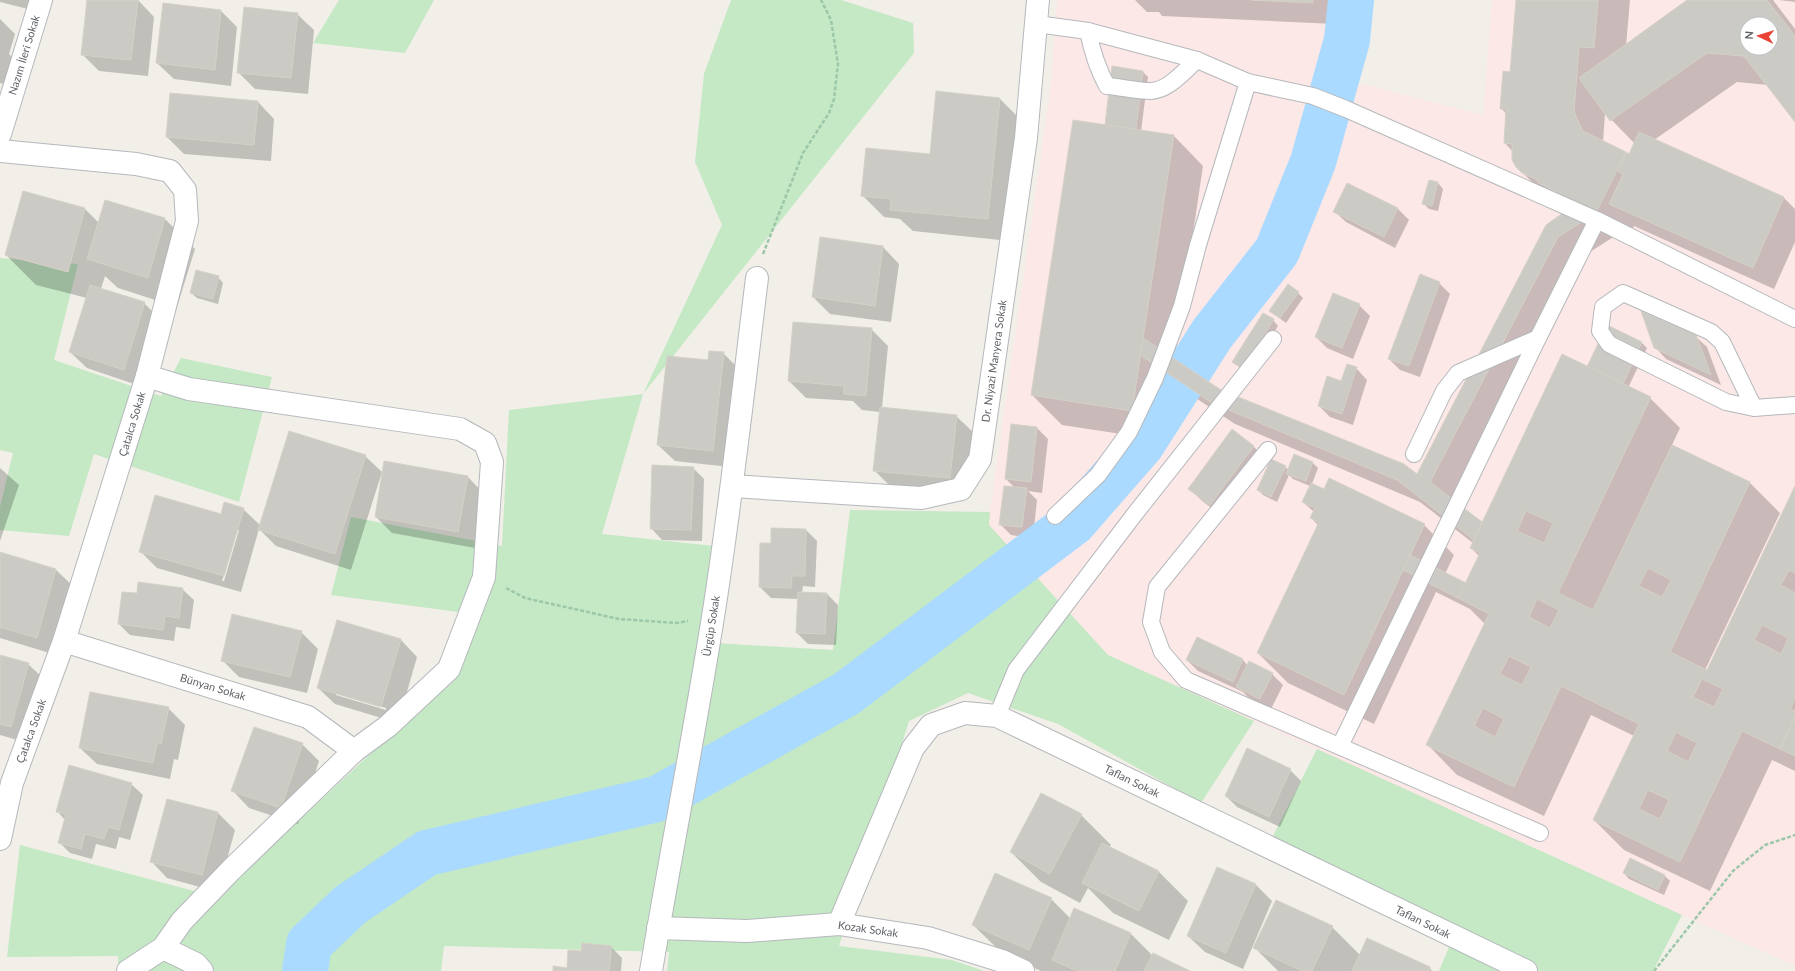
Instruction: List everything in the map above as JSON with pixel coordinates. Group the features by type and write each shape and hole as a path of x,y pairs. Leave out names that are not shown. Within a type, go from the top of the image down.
{"street":[{"name":"Nazım İleri Sokak","path":"0,134 41,0"},
{"name":"Dr. Niyazi Manyera Sokak","path":"732,486 921,498 961,488 980,459 1026,138 1038,0"},
{"name":"Çatalca Sokak","path":"0,150 136,164 170,171 185,190 187,221 147,376 64,641 12,783 0,840"},
{"name":"Ürgüp Sokak","path":"651,971 677,815 689,760 713,615 732,486 757,278"},
{"path":"128,971 163,948 182,921 354,751 388,726 450,669 484,577 492,462 485,443 460,429 189,389 147,376"},
{"name":"Bünyan Sokak","path":"64,641 308,717 354,751"},
{"name":"Taflan Sokak","path":"839,924 913,748 931,725 965,713 997,716 1526,971"},
{"name":"Kozak Sokak","path":"658,928 747,931 839,924 928,938 1002,961 1024,971"},
{"path":"163,948 196,964 202,971"}],"lane":[{"path":"1037,24 1088,31 1196,60 1248,82 1313,96 1346,108 1598,220 1795,319"},
{"path":"1088,31 1098,71 1107,86 1152,91 1164,86 1176,78 1196,60"},
{"path":"1055,516 1098,474 1112,456 1129,432 1155,378 1182,306 1198,245 1248,82"},
{"path":"1340,746 1538,338 1598,220"},
{"path":"1754,408 1722,342 1711,332 1623,293 1603,307 1600,331 1609,344 1726,402 1754,408 1795,405"},
{"path":"1414,454 1444,391 1458,373 1538,338"},
{"path":"997,716 1016,670 1134,515 1273,339"},
{"path":"1268,450 1157,588 1151,622 1162,652 1186,680 1540,833"}],"path":[{"path":"757,278 762,257 803,153 829,113 834,100 838,64 831,20 821,0"},
{"path":"484,577 525,598 619,619 676,623 713,615"},
{"path":"1654,971 1733,870 1764,845 1795,835"}],"shaded area":[{"path":"1057,0 1359,0 1351,81 1483,115 1492,0 1795,0 1795,966 1108,655 988,525 1051,84"}],"green space":[{"path":"339,0 434,0 405,53 313,43"},
{"path":"731,0 841,0 913,23 914,53 643,394 722,225 695,162 704,74"},
{"path":"0,258 78,264 54,360 161,396 181,358 272,377 239,502 94,454 69,536 0,530 0,507 13,453 0,450"},
{"path":"643,394 602,534 714,546 698,642 833,650 850,510 990,512 989,525 1108,655 1254,721 1201,803 1058,724 968,693 909,721 839,946 952,960 984,971 667,971 669,952 444,946 441,971 118,971 118,956 7,957 20,845 217,897 461,669 481,615 331,595 351,517 502,546 509,410"},
{"path":"1317,749 1682,915 1653,971 1439,971 1456,930 1272,838"}],"building":[{"path":"87,0 138,0 131,60 81,55"},
{"path":"1251,0 1313,0 1313,3"},
{"path":"1516,0 1598,0 1594,48 1579,47 1574,112 1583,131 1626,152 1596,213 1537,182 1538,180 1522,173 1512,160 1512,144 1504,143 1506,109 1500,109 1503,71 1510,72"},
{"path":"1687,0 1767,0 1795,36 1795,122 1744,56 1779,56 1779,16 1739,16 1739,56 1707,53 1610,121 1579,78"},
{"path":"163,3 221,10 215,70 156,63"},
{"path":"244,7 298,13 291,78 237,73"},
{"path":"1112,66 1143,71 1136,129 1105,125"},
{"path":"936,91 1000,98 988,219 890,210 891,199 861,196 866,148 930,154"},
{"path":"170,93 258,101 254,145 166,137"},
{"path":"1073,120 1174,135 1132,411 1031,395"},
{"path":"1639,132 1784,197 1753,268 1609,204 1623,174 1618,172 1626,152 1629,154"},
{"path":"1429,180 1438,182 1432,206 1422,204"},
{"path":"1347,183 1398,208 1384,237 1333,212"},
{"path":"23,191 85,208 68,272 5,255"},
{"path":"105,200 165,218 148,278 87,259"},
{"path":"1577,203 1596,213 1558,237 1430,482 1482,522 1474,540 1397,480 1212,403 1140,355 1143,338 1221,390 1404,464 1417,474 1546,225"},
{"path":"820,237 883,246 875,306 812,297"},
{"path":"196,270 219,276 213,299 190,293"},
{"path":"1420,274 1440,282 1409,366 1388,359"},
{"path":"1288,284 1299,292 1280,318 1269,311"},
{"path":"90,285 145,302 124,370 69,352"},
{"path":"1333,293 1360,304 1342,348 1315,337"},
{"path":"1641,311 1696,335 1711,375 1654,348"},
{"path":"1263,313 1274,319 1243,369 1232,362"},
{"path":"793,322 872,328 866,396 844,394 844,386 788,381"},
{"path":"1607,325 1642,342 1623,384 1587,367"},
{"path":"709,351 724,352 713,451 657,445 667,356 708,360"},
{"path":"1562,354 1651,397 1558,593 1593,610 1672,445 1750,482 1670,652 1707,670 1795,486 1795,573 1789,570 1781,585 1795,593 1795,699 1790,709 1795,711 1795,716 1780,749 1742,731 1680,862 1593,820 1639,724 1561,686 1514,787 1426,745 1489,614 1458,598 1480,553 1470,548","holes":["1526,511 1553,523 1544,543 1517,531","1648,568 1671,580 1662,597 1639,586","1537,599 1559,610 1550,628 1529,617","1762,625 1788,638 1781,654 1754,640","1509,656 1531,667 1522,685 1500,674","1702,679 1723,689 1714,707 1693,697","1483,708 1504,719 1495,737 1474,726","1676,732 1697,743 1688,762 1667,751","1648,790 1669,800 1660,819 1639,809"]},
{"path":"1347,364 1357,367 1342,414 1318,406 1327,376 1341,381"},
{"path":"880,407 957,415 950,478 873,471"},
{"path":"1011,424 1037,427 1031,482 1005,479"},
{"path":"1232,429 1254,446 1210,505 1188,489"},
{"path":"289,431 366,455 335,554 258,530"},
{"path":"1294,454 1313,462 1306,481 1286,474"},
{"path":"1271,459 1286,466 1271,497 1257,490"},
{"path":"384,461 468,476 458,532 375,517"},
{"path":"652,465 694,467 691,530 650,529"},
{"path":"1329,478 1425,524 1344,695 1257,653 1319,522 1310,518 1315,508 1302,502 1311,483 1324,489"},
{"path":"1004,486 1027,488 1022,527 999,525"},
{"path":"155,495 221,514 224,502 244,508 224,576 139,552"},
{"path":"771,528 806,529 805,576 792,576 791,588 759,587 760,543 771,543"},
{"path":"0,552 56,569 37,638 0,627"},
{"path":"1410,555 1466,583 1458,598 1403,570"},
{"path":"138,582 183,588 179,618 165,616 163,630 118,624 122,592 137,593"},
{"path":"798,592 827,593 825,634 796,633"},
{"path":"232,614 302,631 290,677 221,661"},
{"path":"337,620 401,639 381,707 317,688"},
{"path":"1197,637 1243,659 1233,682 1186,660"},
{"path":"0,655 29,663 11,727 0,724"},
{"path":"1249,661 1273,673 1260,699 1236,687"},
{"path":"90,692 169,707 161,744 157,743 153,763 79,748"},
{"path":"1795,716 1795,756 1780,749"},
{"path":"254,727 303,743 281,808 231,791"},
{"path":"1247,748 1291,769 1269,817 1225,796"},
{"path":"69,765 132,783 119,830 108,827 104,839 85,834 81,849 58,843 66,814 56,812"},
{"path":"1041,793 1082,814 1050,874 1010,852"},
{"path":"167,799 218,812 202,875 150,862"},
{"path":"1102,843 1159,871 1139,911 1082,883"},
{"path":"1630,858 1665,875 1658,890 1623,873"},
{"path":"1217,867 1256,884 1226,953 1187,936"},
{"path":"995,873 1052,898 1029,950 972,925"},
{"path":"1276,900 1333,926 1312,971 1302,971 1253,948"},
{"path":"1074,908 1131,933 1115,971 1077,971 1052,960"},
{"path":"1367,938 1430,967 1429,971 1352,971"},
{"path":"582,943 612,946 609,971 553,971 553,966 567,968 568,950 581,951"},
{"path":"1153,953 1190,971 1144,971"}],"waterway":[{"path":"305,971 309,944 350,905 427,853 657,799 846,694 1073,523 1142,444 1212,334 1277,251 1313,162 1347,40 1351,0"}]}
